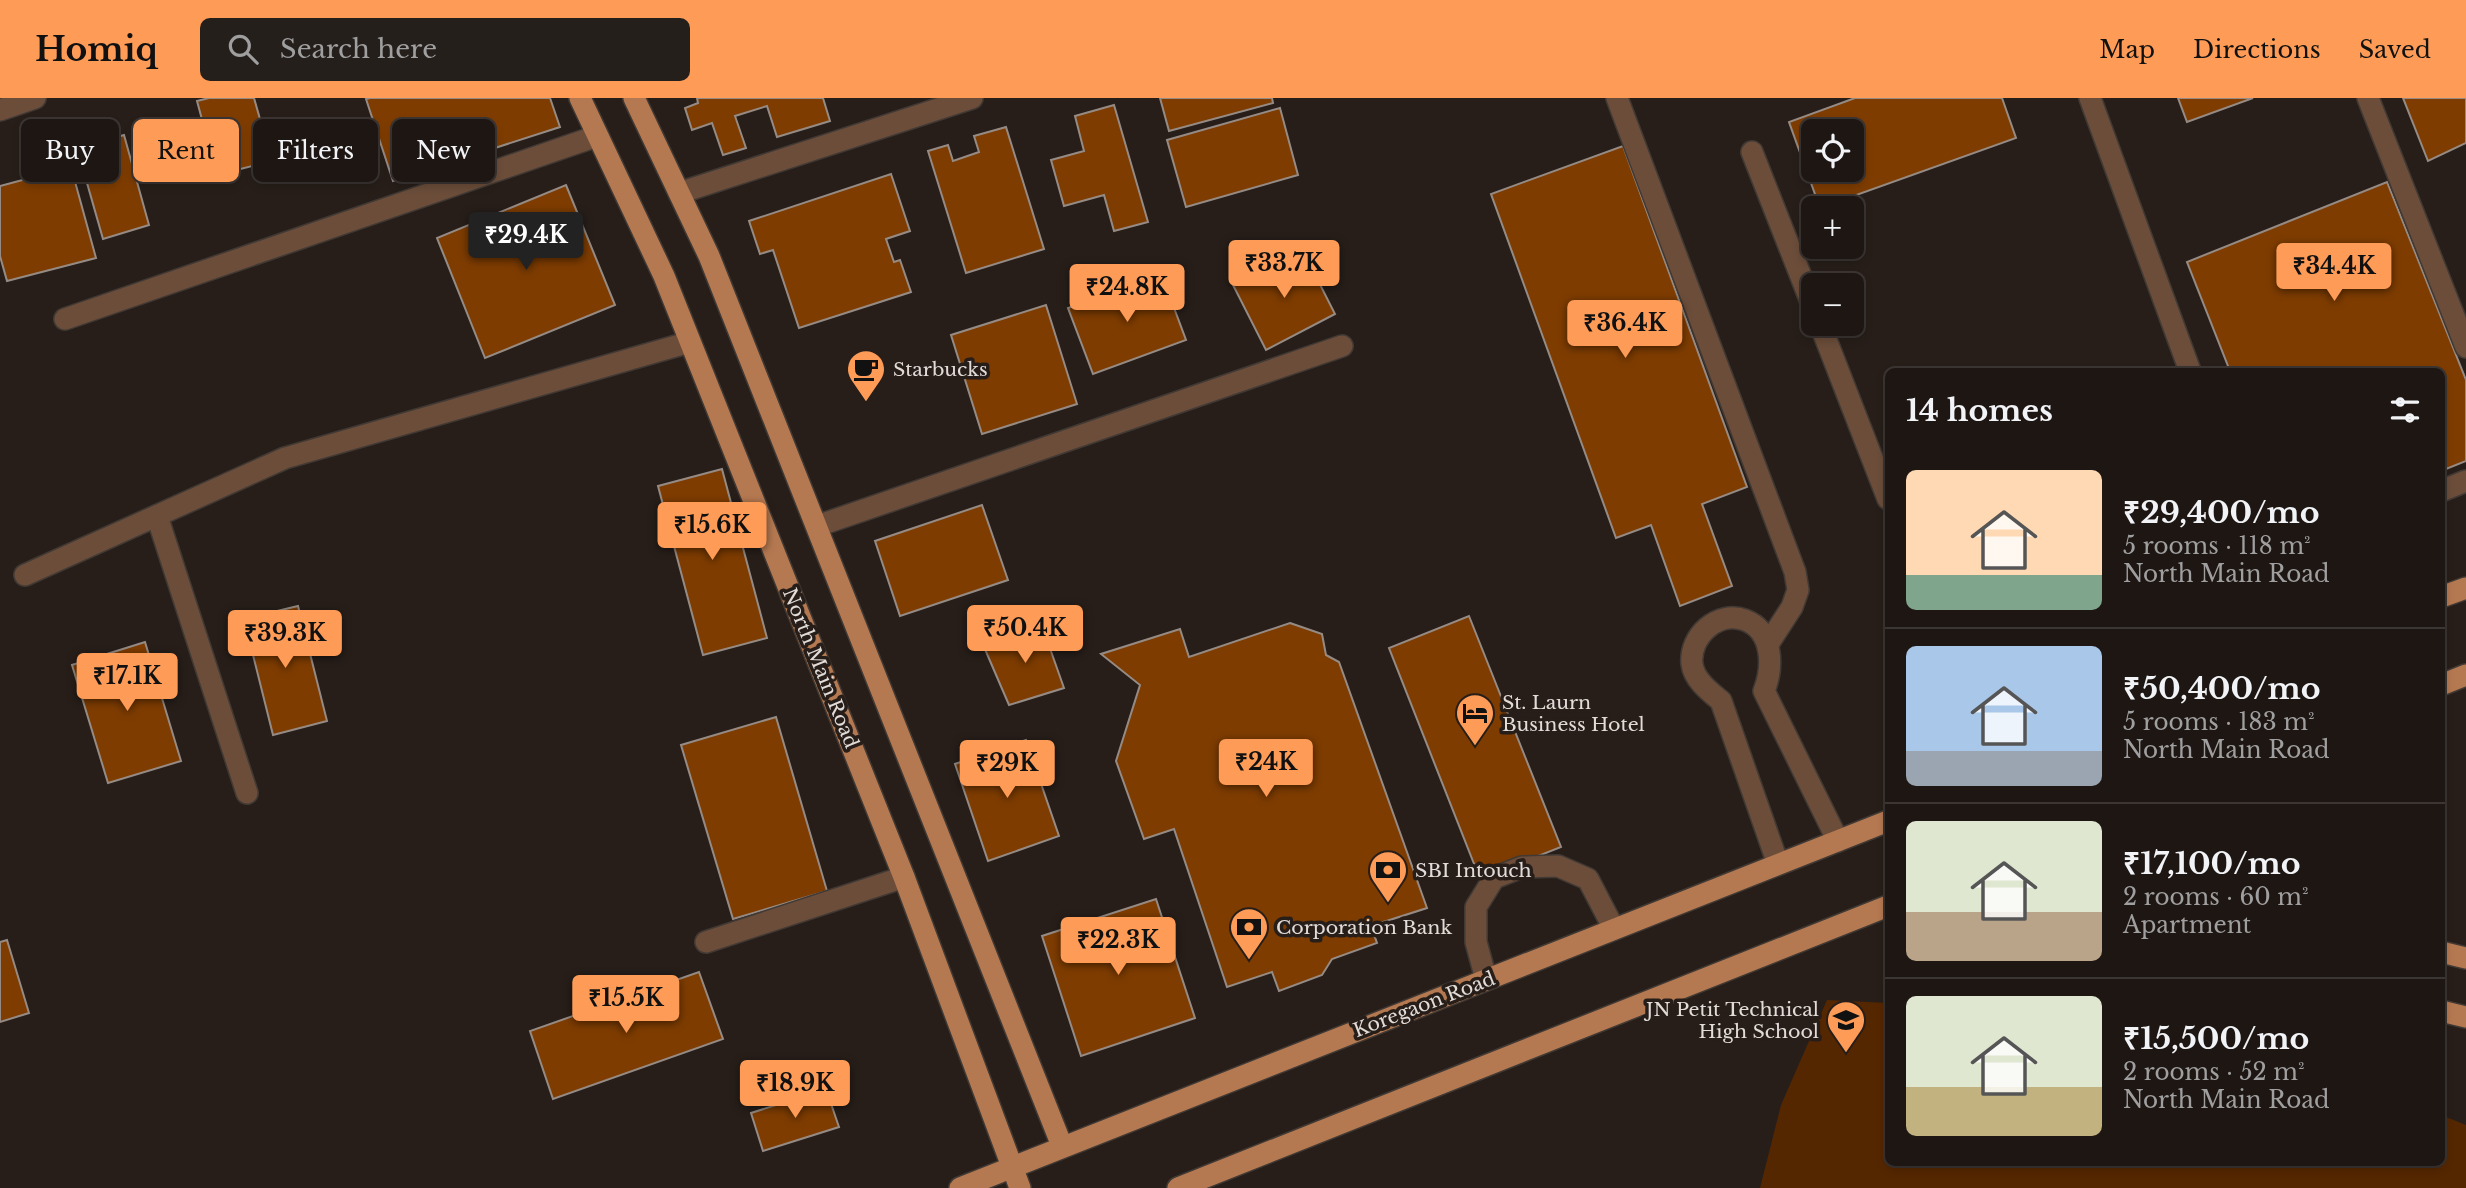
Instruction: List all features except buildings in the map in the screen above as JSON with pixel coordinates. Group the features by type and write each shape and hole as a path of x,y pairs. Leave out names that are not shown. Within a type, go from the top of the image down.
{"main road":[{"name":"North Main Road","path":"580,98 664,276 904,877 1020,1188"},
{"path":"634,98 709,256 1062,1146"},
{"path":"2445,595 2466,587"},
{"path":"2445,683 2466,675"},
{"name":"Koregaon Road","path":"960,1188 1885,822"},
{"path":"1178,1188 1885,907"},
{"path":"2445,953 2466,958"},
{"path":"2445,1012 2466,1017"}],"street":[{"path":"0,110 35,98"},
{"path":"679,193 972,98"},
{"path":"1617,98 1795,572 1798,590 1793,607 1768,644"},
{"path":"2090,98 2189,368"},
{"path":"2368,98 2466,347"},
{"path":"65,319 597,136"},
{"path":"1752,152 1801,277"},
{"path":"1825,336 1885,491"},
{"path":"25,575 285,458 690,342"},
{"path":"817,526 1342,346"},
{"path":"2445,489 2466,481"},
{"path":"157,516 247,793"},
{"path":"1778,864 1721,701 1703,686 1692,665 1694,645 1705,628 1723,620 1745,620 1760,632 1768,644 1769,680 1765,691 1838,841"},
{"path":"1486,979 1476,942 1476,907 1494,878 1522,867 1559,866 1588,879 1614,929"},
{"path":"706,942 904,877"}],"shaded area":[{"name":"JN Petit Technical High School","path":"1827,1000 1885,1003 1885,1166 2445,1166 2445,1117 2466,1125 2466,1188 1760,1188 1781,1105"}],"place":[{"name":"Starbucks","path":"866,403"},
{"name":"St. Laurn Business Hotel","path":"1475,747"},
{"name":"SBI Intouch","path":"1388,904"},
{"name":"Corporation Bank","path":"1249,961"},
{"name":"JN Petit Technical High School","path":"1846,1054"}]}
